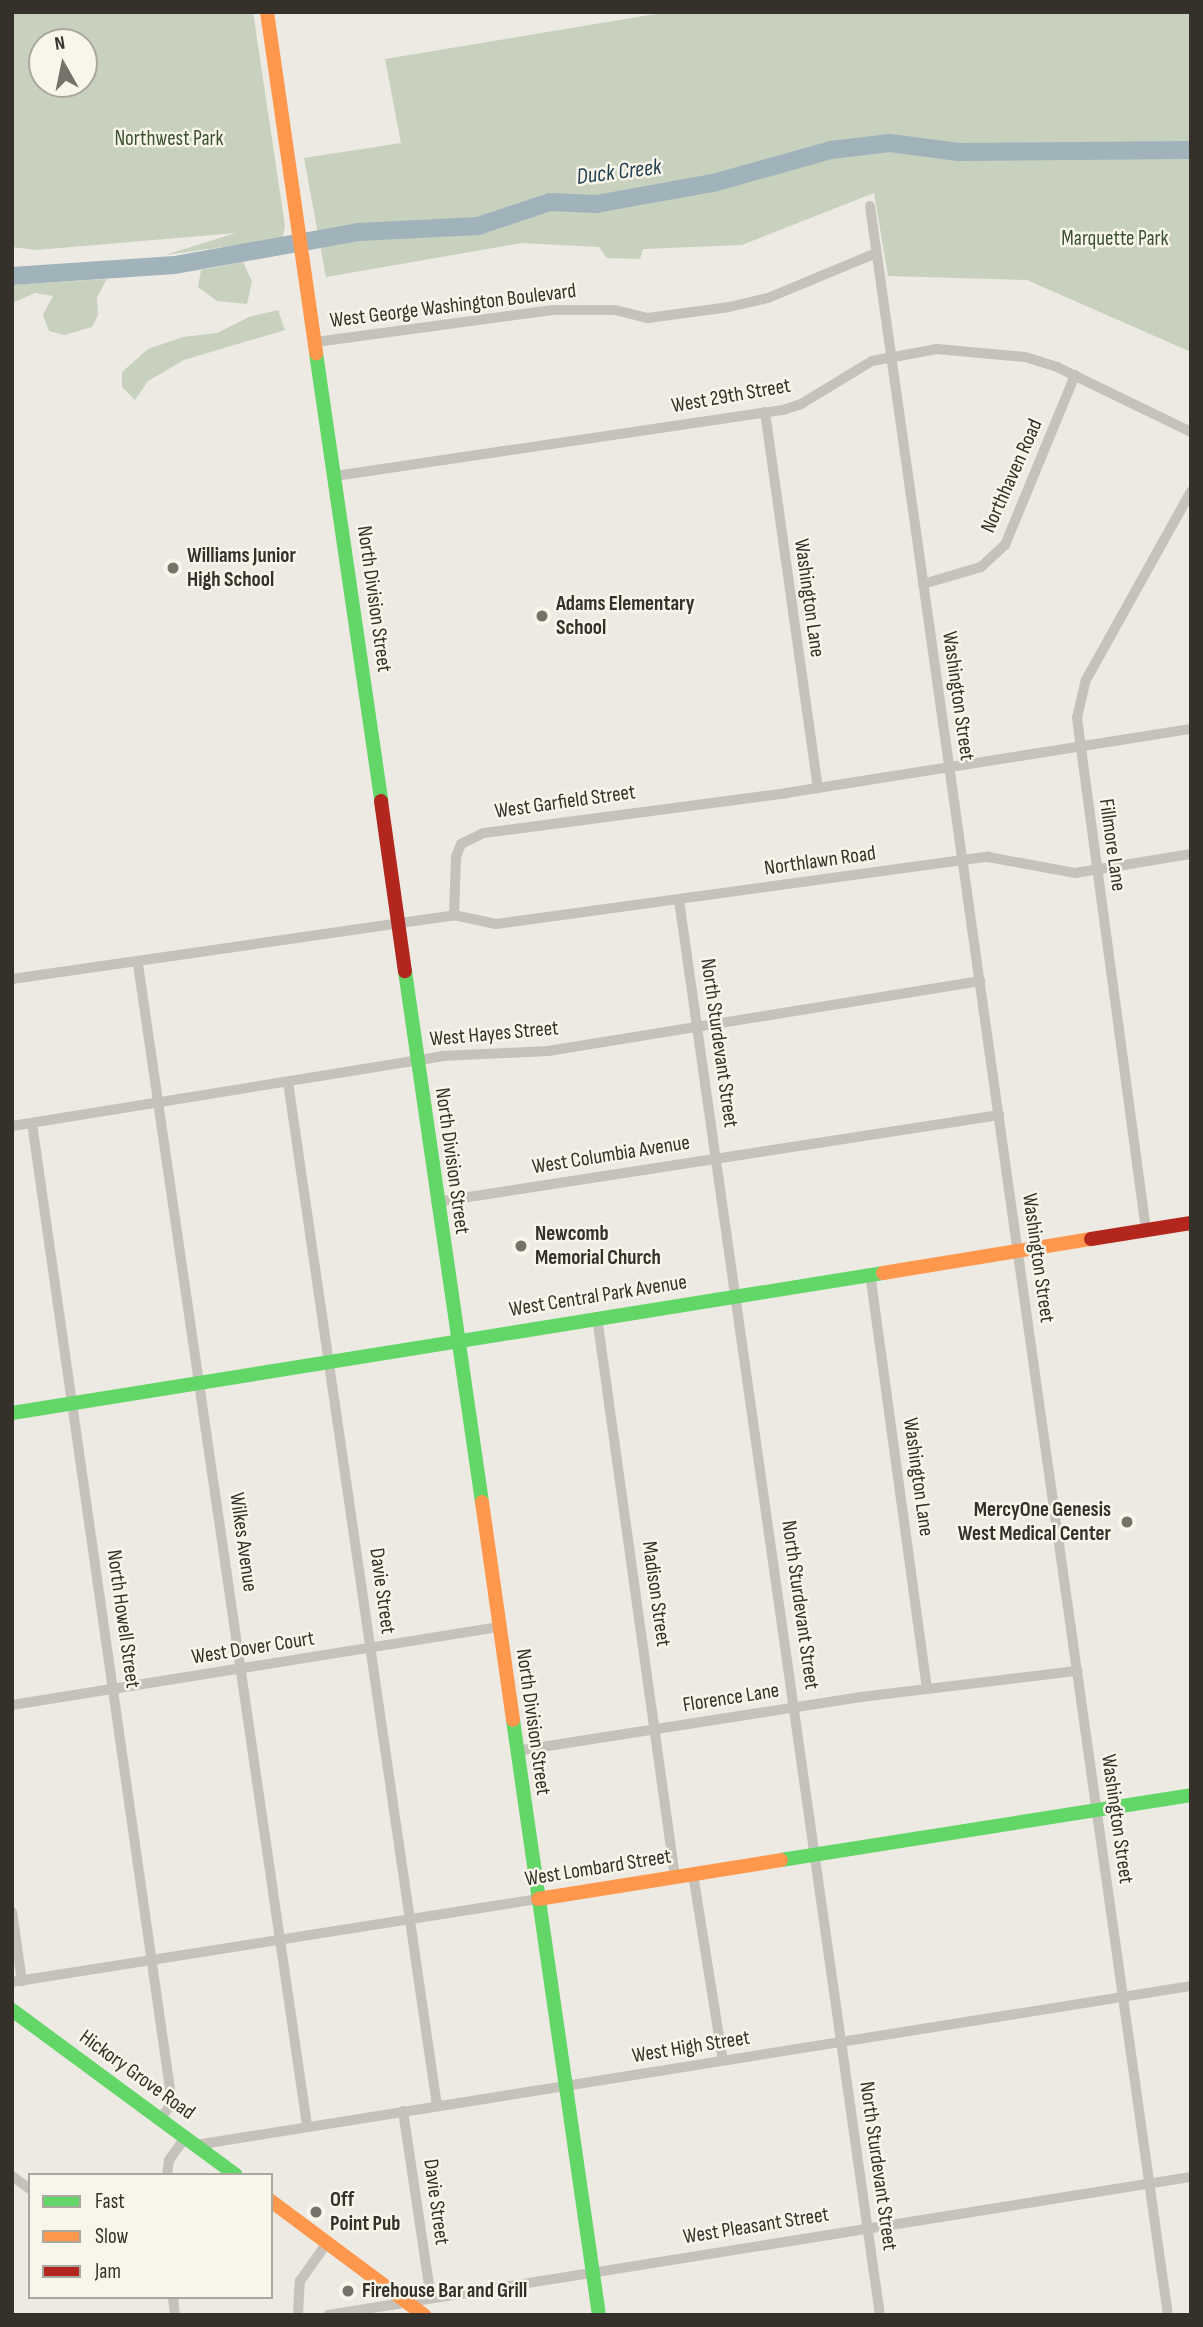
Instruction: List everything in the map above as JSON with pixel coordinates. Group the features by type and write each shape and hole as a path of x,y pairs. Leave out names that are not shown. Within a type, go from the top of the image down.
{"main road":[{"name":"North Division Street","path":"267,12 316,342 436,1202 599,2315"},
{"name":"West Central Park Avenue","path":"12,1413 1191,1223"},
{"name":"West Lombard Street","path":"538,1899 1191,1795"},
{"name":"Hickory Grove Road","path":"12,2010 233,2173"},
{"path":"273,2202 424,2315"}],"street":[{"name":"Washington Street","path":"870,206 1168,2315"},
{"name":"West George Washington Boulevard","path":"316,342 552,310 615,310 648,318 729,307 768,298 876,253"},
{"name":"West 29th Street","path":"335,476 765,412 801,404 872,360 937,348 1024,357 1075,375 1191,432"},
{"name":"Northhaven Road","path":"923,584 981,567 1004,545 1075,375"},
{"name":"Washington Lane","path":"765,412 818,788"},
{"name":"Fillmore Lane","path":"1146,1230 1077,718 1086,680 1191,491"},
{"name":"West Garfield Street","path":"454,915 456,857 461,844 470,838 559,821 818,788 1191,729"},
{"name":"Northlawn Road","path":"454,915 496,924 962,861 1002,858 1058,873 1096,870 1191,854"},
{"name":"North Sturdevant Street","path":"679,900 880,2315"},
{"path":"12,979 138,964 454,915"},
{"name":"Wilkes Avenue","path":"138,964 306,2126"},
{"name":"West Hayes Street","path":"12,1126 417,1060 548,1051 980,981"},
{"name":"Davie Street","path":"288,1082 371,1649 407,1920 437,2106"},
{"name":"West Columbia Avenue","path":"436,1202 999,1115"},
{"name":"North Howell Street","path":"32,1123 172,2103 161,2118"},
{"name":"Washington Lane","path":"870,1273 927,1687"},
{"name":"Madison Street","path":"597,1317 675,1877"},
{"name":"West Dover Court","path":"12,1704 498,1627"},
{"name":"Florence Lane","path":"516,1751 927,1687 1077,1671"},
{"path":"693,1874 723,2061"},
{"name":"West Lombard Street","path":"17,1982 538,1899"},
{"path":"12,1912 17,1982"},
{"name":"West High Street","path":"191,2141 567,2086 1191,1986"},
{"name":"Davie Street","path":"403,2111 430,2298"},
{"path":"167,2173 169,2161 191,2141"},
{"path":"12,2176 28,2188"},
{"name":"West Pleasant Street","path":"328,2315 1191,2177"},
{"path":"298,2315 300,2281 327,2243"}],"green space":[{"name":"Northwest Park","path":"12,12 253,12 285,226 282,239 165,255 236,233 36,250 12,247"},
{"name":"Marquette Park","path":"667,12 1191,12 1191,352 1027,280 888,276 874,193 742,245 643,249 640,259 607,258 599,247 522,243 326,277 304,158 401,143 385,59"},
{"path":"243,262 252,281 247,304 217,301 198,287 201,270"},
{"path":"107,279 97,297 98,315 92,327 64,335 49,331 43,315 53,296 35,293 12,303 12,285"},
{"path":"278,310 285,330 184,360 148,381 135,400 122,387 122,372 148,349 183,337 217,333 249,317"}],"waterway":[{"name":"Duck Creek","path":"12,276 175,265 358,232 478,226 550,202 596,204 713,183 831,150 890,143 958,152 1191,150"}],"traffic: fast":[{"path":"316,353 381,801"},
{"path":"405,971 482,1502"},
{"path":"12,1413 883,1273"},
{"path":"513,1720 599,2315"},
{"path":"781,1860 1191,1795"},
{"path":"12,2010 233,2173"}],"traffic: slow":[{"path":"267,12 316,353"},
{"path":"883,1273 1091,1239"},
{"path":"482,1502 513,1720"},
{"path":"538,1899 781,1860"},
{"path":"273,2202 424,2315"}],"traffic: jam":[{"path":"381,801 405,971"},
{"path":"1091,1239 1191,1223"}],"place":[{"name":"Williams Junior High School","path":"173,568"},
{"name":"Adams Elementary School","path":"542,616"},
{"name":"Newcomb Memorial Church","path":"521,1246"},
{"name":"MercyOne Genesis West Medical Center","path":"1127,1522"},
{"name":"Off Point Pub","path":"316,2212"},
{"name":"Firehouse Bar and Grill","path":"348,2291"}]}
